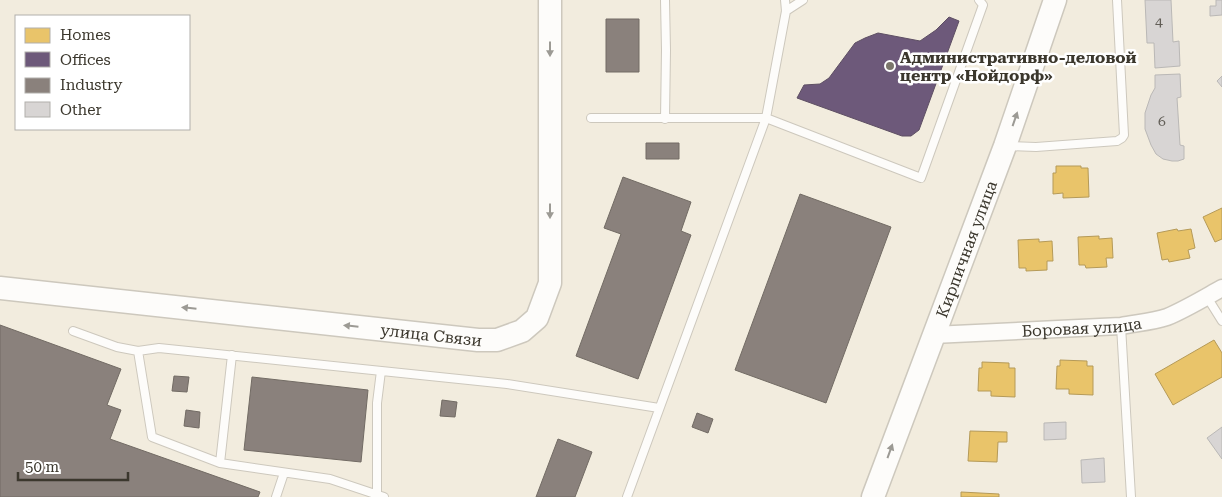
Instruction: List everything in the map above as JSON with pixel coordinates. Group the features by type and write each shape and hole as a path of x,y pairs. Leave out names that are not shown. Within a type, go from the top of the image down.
{"street":[{"name":"улица Связи","path":"0,288 478,340 497,340 522,331 538,318 550,283 550,0"},
{"name":"Кирпичная улица","path":"873,497 1005,146 1055,0"},
{"name":"Боровая улица","path":"933,335 1121,326 1168,316 1222,288"}],"lane":[{"path":"665,0 666,118"},
{"path":"627,497 766,118 786,11 786,0"},
{"path":"786,11 803,0"},
{"path":"592,118 766,118 921,178 982,6 979,0"},
{"path":"1005,146 1080,144 1117,141 1122,138 1124,135 1117,0"},
{"path":"1207,297 1222,321"},
{"path":"1121,326 1131,497"},
{"path":"73,331 117,347 138,350 159,348 507,384 660,408"},
{"path":"138,350 152,437 220,463 330,480 379,496 377,402 381,371"},
{"path":"220,463 232,356"},
{"path":"276,497 284,473"}],"building: Homes":[{"path":"1056,166 1081,166 1081,168 1088,168 1089,197 1063,198 1063,193 1053,194 1053,173 1056,173"},
{"path":"1222,208 1222,239 1215,242 1203,217"},
{"path":"1177,229 1178,231 1191,229 1195,248 1188,250 1190,258 1169,262 1168,259 1162,260 1157,233"},
{"path":"1099,236 1099,239 1112,238 1113,258 1106,258 1107,267 1086,268 1085,265 1079,265 1078,237"},
{"path":"1039,239 1039,242 1052,241 1053,261 1047,261 1047,270 1026,271 1026,268 1019,268 1018,240"},
{"path":"1214,340 1222,353 1222,377 1173,405 1155,374"},
{"path":"1060,360 1087,361 1087,366 1093,366 1093,395 1069,394 1069,389 1056,389 1057,366 1060,366"},
{"path":"982,362 1009,363 1009,368 1015,368 1015,397 991,396 991,391 978,391 979,368 982,368"},
{"path":"970,431 1007,432 1007,442 998,442 997,462 968,461"},
{"path":"961,492 999,494 999,497 961,497"}],"building: Offices":[{"name":"Административно-деловой центр «Нойдорф»","path":"949,17 959,21 919,130 911,136 902,136 797,98 804,85 820,84 829,78 855,43 878,33 920,41 936,30"}],"building: Industry":[{"path":"606,19 639,19 639,72 606,72"},
{"path":"646,143 679,143 679,159 646,159"},
{"path":"623,177 691,202 681,231 691,235 638,379 576,356 621,234 604,228"},
{"path":"800,194 891,227 826,403 735,370"},
{"path":"0,325 121,369 107,405 121,410 110,439 260,492 258,497 0,497"},
{"path":"174,376 189,377 187,392 172,391"},
{"path":"252,377 368,390 361,462 244,450"},
{"path":"442,400 457,402 455,417 440,416"},
{"path":"186,410 200,412 199,428 184,426"},
{"path":"697,413 713,419 708,433 692,427"},
{"path":"558,439 592,452 575,497 536,497"}],"building: Other":[{"path":"1145,0 1171,0 1173,42 1179,41 1180,66 1155,68 1154,43 1147,43"},
{"path":"1216,0 1222,0 1222,15 1210,16 1210,6 1216,6"},
{"path":"1180,74 1181,97 1177,98 1180,145 1184,146 1184,159 1172,161 1163,159 1156,154 1145,129 1145,113 1155,88 1155,75"},
{"path":"1222,76 1222,87 1217,81"},
{"path":"1066,422 1066,439 1044,440 1044,423"},
{"path":"1222,427 1222,459 1207,438"},
{"path":"1104,458 1105,482 1082,483 1081,460"}],"place":[{"name":"Административно-деловой центр «Нойдорф»","path":"890,66"}]}
